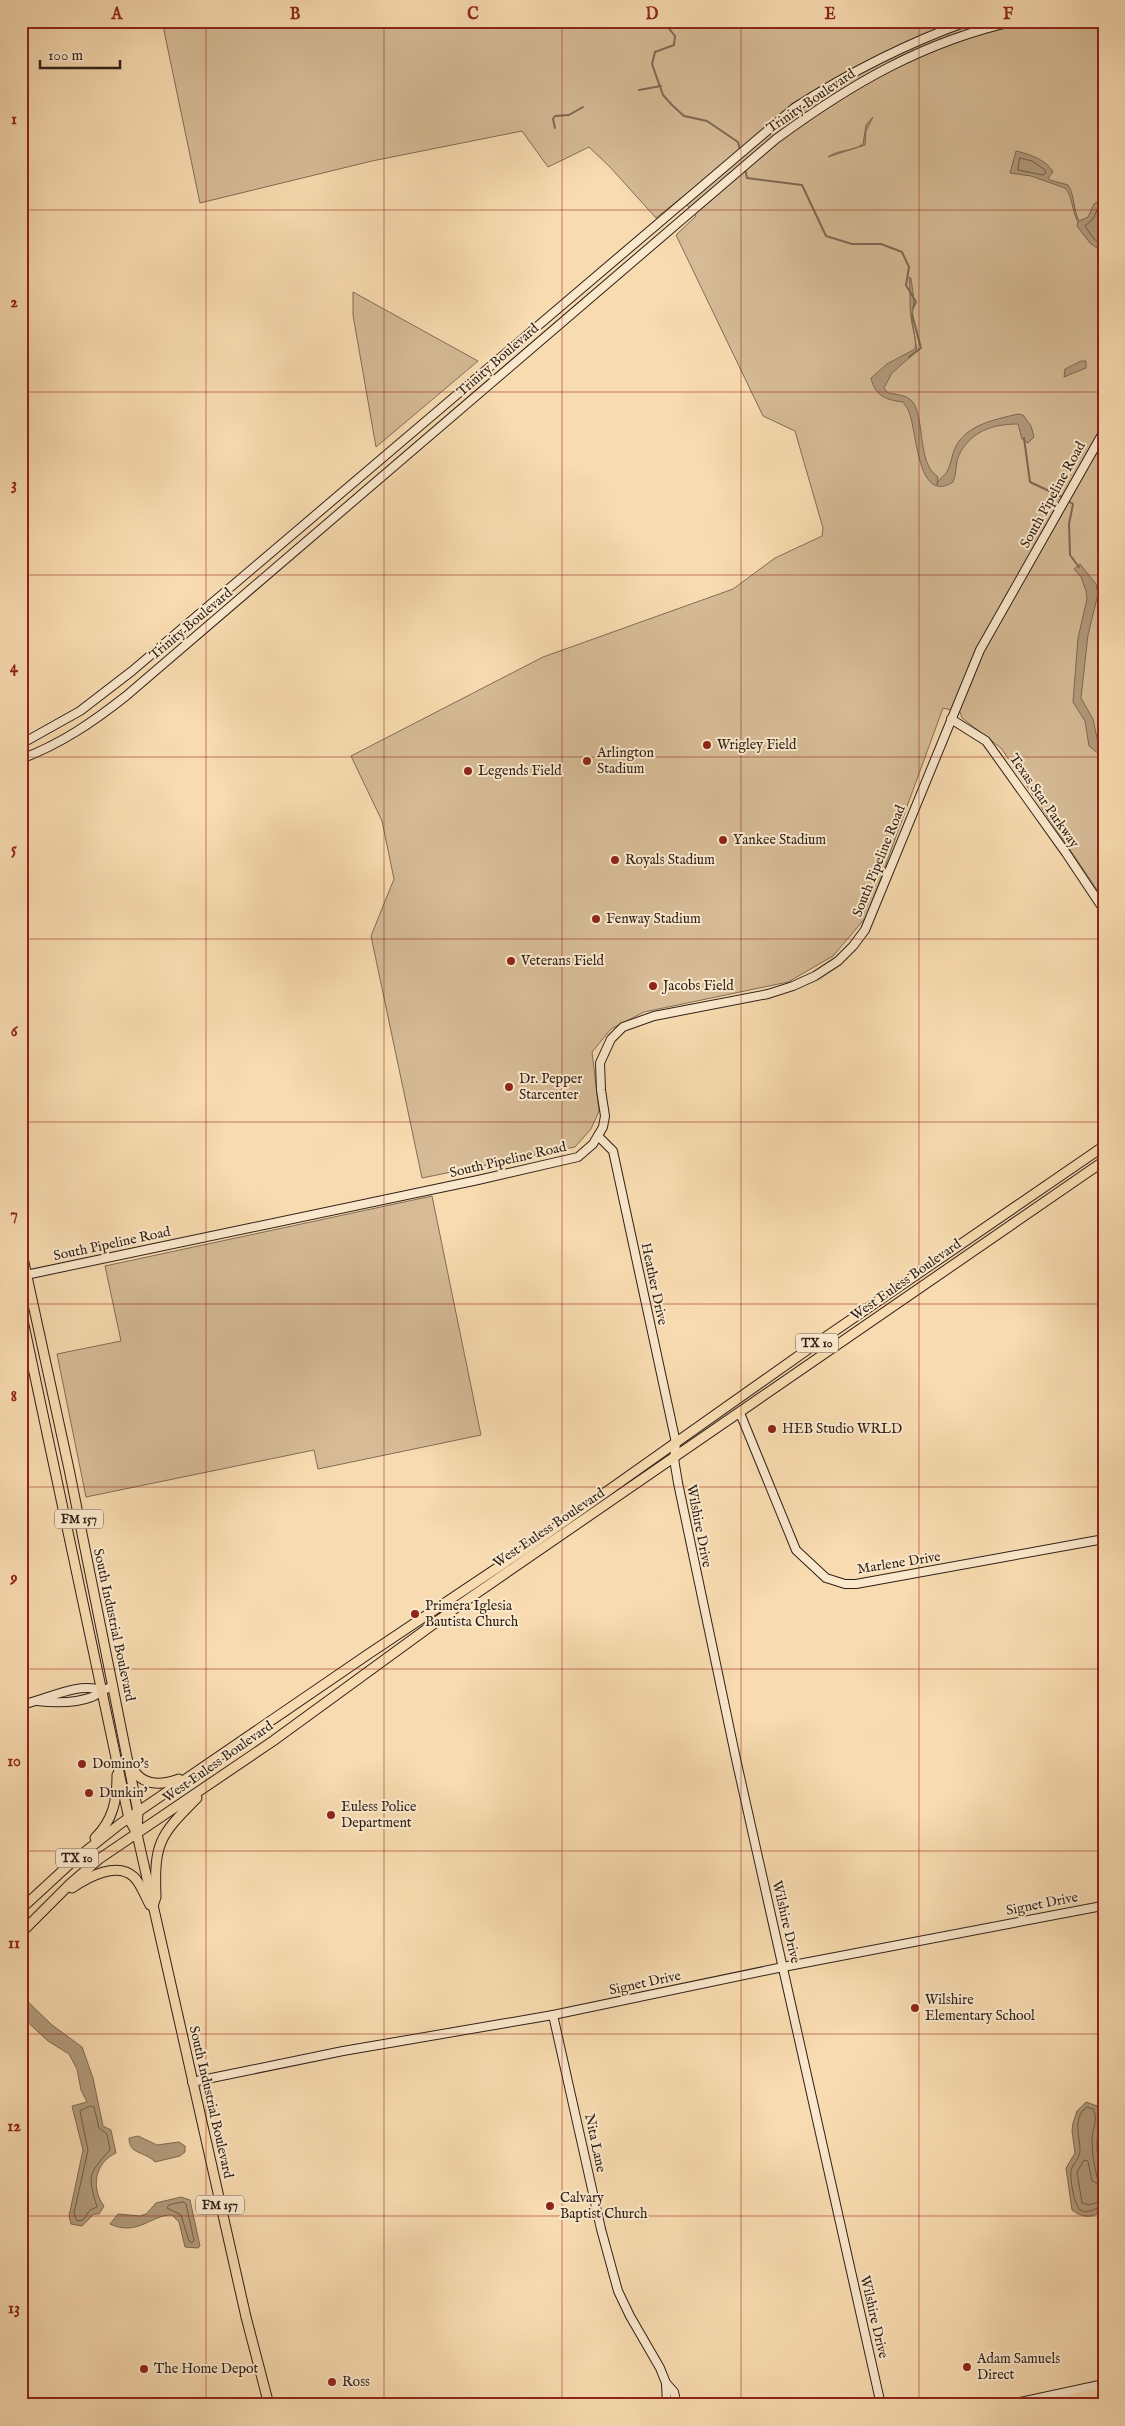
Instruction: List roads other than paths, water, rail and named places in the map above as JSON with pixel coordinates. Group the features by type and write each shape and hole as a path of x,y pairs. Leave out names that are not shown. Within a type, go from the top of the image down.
{"highway":[{"path":"1046,2405 1104,2391"}],"main road":[{"name":"West Euless Boulevard","path":"21,1909 72,1862 186,1778 676,1443 814,1345 1104,1146"},
{"name":"West Euless Boulevard","path":"21,1933 99,1859 257,1752 461,1604 740,1414 1104,1161"},
{"name":"FM 157","path":"21,1249 24,1276"},
{"name":"South Industrial Boulevard","path":"24,1276 113,1686 138,1812 137,1834 246,2317 269,2405"},
{"name":"South Industrial Boulevard","path":"21,1311 118,1758 129,1819 137,1834"},
{"path":"77,1573 89,1570"},
{"path":"319,1707 325,1694 321,1687"},
{"path":"247,1736 257,1752"},
{"path":"125,1751 134,1771 142,1780 158,1784 186,1778"},
{"path":"72,1862 109,1823 115,1808 118,1758"},
{"path":"153,1905 156,1897 156,1858 162,1836 211,1784"},
{"path":"55,1899 95,1875 114,1870 124,1872 135,1878 156,1916"}],"street":[{"name":"Trinity Boulevard","path":"21,744 80,711 155,652 794,108 837,80 906,45 969,21"},
{"name":"Trinity Boulevard","path":"21,759 56,744 88,725 164,664 776,139 828,101 871,76 965,33 1016,21"},
{"path":"462,391 471,400"},
{"name":"South Pipeline Road","path":"24,1276 570,1160 586,1151 598,1136 606,1116 600,1086 600,1063 607,1046 623,1027 654,1016 783,990 815,976 838,961 865,930 980,650 1104,431"},
{"path":"299,530 309,540"},
{"path":"155,652 164,664"},
{"name":"Texas Star Parkway","path":"951,719 989,744 1104,910"},
{"name":"Heather Drive","path":"598,1136 613,1151 676,1443"},
{"name":"Marlene Drive","path":"740,1414 796,1550 826,1578 838,1582 856,1584 1104,1539"},
{"name":"Wilshire Drive","path":"676,1443 674,1459 707,1628 881,2405"},
{"path":"21,1705 37,1701 53,1703 93,1696 113,1686"},
{"name":"Signet Drive","path":"192,2082 343,2051 553,2015 784,1967 1102,1906"},
{"name":"Nita Lane","path":"553,2015 610,2265 630,2316 660,2368 666,2383 674,2392 677,2405"},
{"name":"Nita Lane","path":"666,2383 667,2405"},
{"path":"1006,2405 1104,2384"}],"water":[{"path":"873,117 866,131 865,145 859,147 863,144 866,125"},
{"path":"859,147 828,157 837,153"},
{"path":"1016,151 1032,156 1047,164 1053,172 1048,178 1050,180 1068,185 1079,221 1088,217 1094,204 1104,198 1104,253 1090,243 1077,226 1078,222 1071,198 1065,188 1031,176 1010,173"},
{"path":"909,277 911,278 914,300 912,319 914,335 910,312"},
{"path":"915,339 917,351 892,373 884,388 888,393 909,398 916,407 924,450 931,470 938,477 937,485 932,483 925,475 920,463 912,421 907,408 903,402 891,400 878,393 871,378 887,364 915,349"},
{"path":"1081,361 1086,361 1086,368 1064,377 1065,369"},
{"path":"1018,414 1023,415 1031,426 1034,437 1028,443 1022,439 1018,424 1000,425 984,430 964,447 959,455 953,482 941,486 937,485 948,470 955,448 967,433 982,424 1000,418"},
{"path":"1080,564 1096,584 1098,594 1088,635 1081,698 1093,719 1098,743 1104,749 1104,758 1089,746 1085,721 1073,702 1078,638 1087,599 1081,577 1074,569"},
{"path":"21,1995 52,2025 82,2047 93,2078 103,2126 111,2130 116,2153 103,2163 99,2170 96,2184 97,2192 104,2206 99,2214 94,2214 82,2226 71,2224 69,2216 83,2150 72,2106 87,2102 81,2090 77,2069 69,2054 48,2041 21,2016"},
{"path":"1086,2102 1097,2106 1100,2115 1097,2149 1104,2209 1092,2216 1080,2215 1072,2210 1066,2168 1075,2153 1072,2131 1073,2123 1077,2111"},
{"path":"138,2136 157,2145 179,2142 185,2146 185,2152 180,2156 155,2162 132,2147 129,2138"},
{"path":"181,2197 190,2200 200,2246 198,2248 185,2247 179,2222 172,2215 158,2218 137,2227 120,2227 110,2224 118,2214 140,2216 146,2214 156,2203"}],"waterway":[{"path":"663,21 675,36 674,45 655,52 652,64 663,95 684,116 707,121 738,142 740,150"},
{"path":"639,90 661,86"},
{"path":"555,128 553,119 555,116 569,115 583,107"},
{"path":"745,169 747,178 802,185 826,236 852,244 881,244 902,252 909,267 906,285 916,302 913,308"},
{"path":"909,357 921,348 912,314"},
{"path":"1024,438 1030,482 1064,498"},
{"path":"1068,501 1073,504 1069,524 1070,555 1079,567"}],"place":[{"name":"Wrigley Field","path":"707,745"},
{"name":"Arlington Stadium","path":"587,761"},
{"name":"Legends Field","path":"468,771"},
{"name":"Yankee Stadium","path":"723,840"},
{"name":"Royals Stadium","path":"615,860"},
{"name":"Fenway Stadium","path":"596,919"},
{"name":"Veterans Field","path":"511,961"},
{"name":"Jacobs Field","path":"653,986"},
{"name":"Dr. Pepper Starcenter","path":"509,1087"},
{"name":"HEB Studio WRLD","path":"772,1429"},
{"name":"Primera Iglesia Bautista Church","path":"415,1614"},
{"name":"Domino's","path":"82,1764"},
{"name":"Dunkin'","path":"89,1793"},
{"name":"Euless Police Department","path":"331,1815"},
{"name":"Wilshire Elementary School","path":"915,2008"},
{"name":"Calvary Baptist Church","path":"550,2206"},
{"name":"Adam Samuels Direct","path":"967,2367"},
{"name":"The Home Depot","path":"144,2369"},
{"name":"Ross","path":"332,2382"}]}
